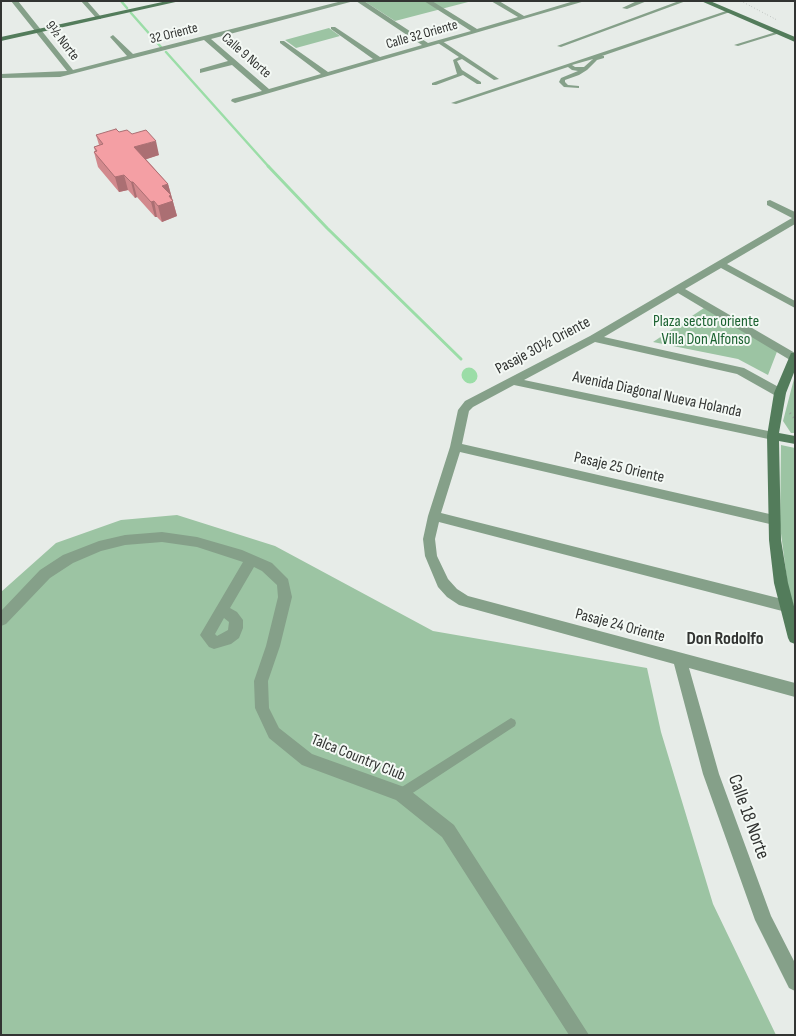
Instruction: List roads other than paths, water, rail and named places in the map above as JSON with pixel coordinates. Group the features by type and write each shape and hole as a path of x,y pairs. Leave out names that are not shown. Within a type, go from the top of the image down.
{"street":[{"name":"9½ Norte","path":"14,1 71,72"},
{"path":"1,39 177,1"},
{"name":"32 Oriente","path":"1,76 47,77 71,72 351,1"},
{"path":"359,1 428,46"},
{"path":"427,1 477,32"},
{"path":"494,1 524,18"},
{"path":"559,1 567,5"},
{"name":"Calle 32 Oriente","path":"235,101 582,1"},
{"path":"625,8 644,1"},
{"path":"704,1 795,40"},
{"path":"84,2 99,18"},
{"path":"333,28 379,60"},
{"path":"113,37 132,57"},
{"name":"Calle 9 Norte","path":"207,39 268,92"},
{"path":"282,42 326,75"},
{"path":"203,71 234,62"},
{"path":"770,203 795,216"},
{"name":"Pasaje 30½ Oriente","path":"443,583 431,556 429,539 434,516 456,447 464,410 469,404 594,338 795,220"},
{"path":"721,264 795,305"},
{"path":"679,289 795,356 780,393 773,436 775,462 774,520 778,561 786,606 795,638"},
{"path":"594,338 746,373 780,393"},
{"name":"Avenida Diagonal Nueva Holanda","path":"512,381 795,440"},
{"name":"Pasaje 25 Oriente","path":"456,447 774,520"},
{"path":"434,516 786,606"},
{"name":"Talca Country Club","path":"1,620 46,574 68,559 99,546 125,540 162,537 197,542 237,554 267,567 283,583 285,597 273,646 260,681 262,708 274,733 307,760 401,794 448,831 580,1035"},
{"path":"222,610 251,561"},
{"name":"Pasaje 24 Oriente","path":"443,583 452,594 464,601 795,690"},
{"name":"Calle 18 Norte","path":"680,660 711,774 764,920 795,982"}],"lane":[{"path":"559,46 684,1"},
{"path":"454,104 728,12"},
{"path":"736,45 778,33"},
{"path":"577,87 566,86 562,82 563,79 577,74 591,65 595,59 653,40 654,36"},
{"path":"440,42 496,79"},
{"path":"462,57 454,63 460,71 479,83"},
{"path":"568,65 574,69 582,70"},
{"path":"434,84 453,79 460,75 460,71"},
{"path":"401,794 511,723"}],"waterway":[{"path":"121,1 127,8"},
{"path":"131,13 161,47"},
{"path":"166,52 269,167"},
{"path":"268,166 327,228 461,359"}],"district":[{"name":"Don Rodolfo","path":"725,639"}],"park label":[{"name":"Plaza sector oriente Villa Don Alfonso","path":"706,331"}]}
